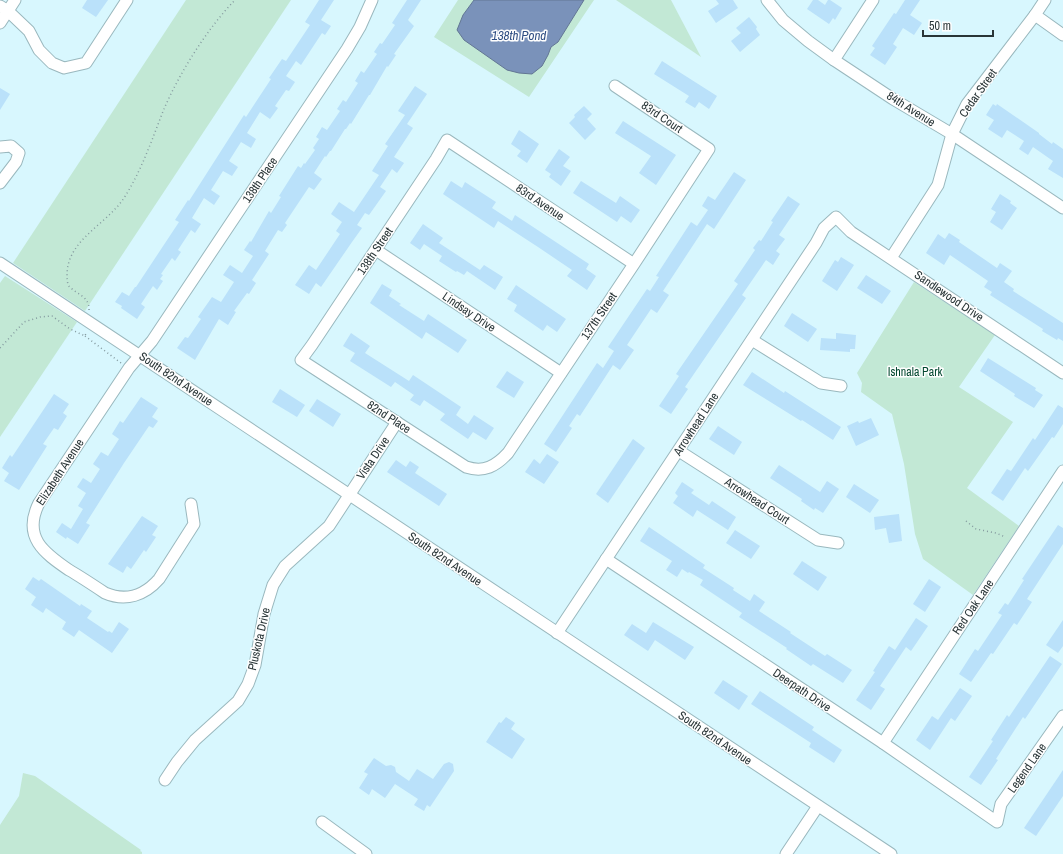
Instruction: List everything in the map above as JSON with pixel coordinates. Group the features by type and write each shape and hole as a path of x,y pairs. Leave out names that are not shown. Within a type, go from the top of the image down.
{"street":[{"path":"0,23 4,9 15,0"},
{"path":"4,9 28,31 39,50 52,63 64,68 86,63 127,0"},
{"name":"138th Place","path":"140,355 152,341 347,49 360,27 372,0"},
{"name":"84th Avenue","path":"767,0 783,20 808,42 893,99 952,134 1063,208"},
{"path":"834,60 873,0"},
{"name":"Cedar Street","path":"891,258 938,185 952,134 967,104 1045,0"},
{"path":"1035,15 1063,35"},
{"name":"83rd Court","path":"615,86 709,149"},
{"name":"138th Street","path":"301,360 376,250 447,140"},
{"name":"83rd Avenue","path":"447,140 634,264"},
{"path":"0,147 11,146 19,153 16,162 0,183"},
{"name":"137th Street","path":"478,470 494,466 508,453 709,149"},
{"name":"Sandlewood Drive","path":"836,217 851,232 1063,373"},
{"name":"Arrowhead Lane","path":"557,633 679,451 816,243 824,228 836,217"},
{"name":"Lindsay Drive","path":"376,250 561,373"},
{"name":"South 82nd Avenue","path":"0,263 891,854"},
{"path":"752,340 821,383 841,386"},
{"name":"Elizabeth Avenue","path":"140,355 129,368 39,503 33,526 36,539 44,551 51,557 106,593 119,597 132,596 144,593 152,586 194,524 191,504"},
{"name":"82nd Place","path":"301,360 466,467 478,470"},
{"name":"Vista Drive","path":"348,494 397,422"},
{"name":"Arrowhead Court","path":"679,451 818,540 838,543"},
{"name":"Red Oak Lane","path":"883,743 1063,471"},
{"name":"Pluskota Drive","path":"165,780 195,740 238,701 248,684 255,665 264,614 273,585 285,566 329,526 348,494"},
{"name":"Deerpath Drive","path":"606,559 883,743 997,822"},
{"name":"Legend Lane","path":"997,822 1001,804 1063,716"},
{"path":"786,854 818,806"},
{"path":"322,822 366,854"}],"path":[{"path":"85,336 87,333 88,303 86,299 68,285 67,268 72,253 82,240 112,213 125,197 152,142 165,108 180,76 220,15 235,0"},
{"path":"0,348 24,322 40,317 52,316 70,329 85,336 129,368"},
{"path":"966,521 976,529 996,533 1005,538"}],"green space":[{"path":"186,0 291,0 85,311 13,263"},
{"path":"458,0 474,0 463,15 548,55 551,47 558,42 584,0 594,0 529,97 434,37"},
{"path":"616,0 671,0 701,57"},
{"path":"5,276 77,322 0,437 0,283"},
{"name":"Ishnala Park","path":"914,282 995,335 959,387 1013,422 967,488 1019,526 973,595 923,559 915,534 904,464 892,414 861,392 862,383 857,373"},
{"path":"23,773 35,776 141,850 140,851 142,854 0,854 0,825 19,796"}],"water":[{"name":"138th Pond","path":"474,0 584,0 558,42 551,47 542,66 532,74 507,70 464,40 457,30 463,15"}],"building":[{"path":"87,0 108,0 96,17 82,8"},
{"path":"319,0 334,0 321,20 331,26 325,35 322,33 301,65 296,61 286,76 295,82 289,91 286,90 275,106 278,108 270,119 260,112 247,133 256,139 251,148 241,142 229,161 238,167 232,176 223,171 211,190 220,196 214,205 204,198 192,218 201,224 195,233 191,230 178,250 181,252 175,261 172,258 161,274 163,275 160,279 163,281 157,290 153,286 141,304 145,307 137,319 115,302 122,292 129,296 136,287 179,222 175,220 188,200 189,201 244,115 246,117 271,79 269,78 282,59 286,61 310,25 305,22"},
{"path":"407,0 421,0 408,20 414,26 394,54 396,55 388,67 387,66 351,124 350,123 345,129 331,151 326,157 325,156 314,173 322,179 314,190 309,187 285,223 287,225 282,232 278,230 265,251 269,254 252,280 256,283 249,294 247,293 234,311 236,312 228,325 219,319 195,360 177,348 185,337 188,338 201,319 198,317 212,297 221,302 234,282 223,275 230,265 242,273 253,256 244,250 250,241 251,242 269,211 271,213 281,197 279,196 298,166 301,168 315,150 313,148 319,139 316,137 322,127 327,130 340,111 337,109 343,100 346,102 358,83 355,81 361,71 364,73 377,54 374,52 380,43 382,44 395,25 392,23"},
{"path":"716,0 733,0 738,8 716,23 708,11 719,4"},
{"path":"813,0 818,0 825,5 828,0 830,0 842,8 835,20 833,18 829,24 807,9"},
{"path":"905,0 920,0 910,15 922,23 914,35 903,28 893,44 897,47 885,65 870,55 875,48 872,46 894,13 896,14"},
{"path":"749,17 757,27 756,29 760,35 740,52 731,41 741,33 736,28"},
{"path":"662,61 717,96 709,109 699,102 695,108 685,102 689,96 654,74"},
{"path":"415,86 427,94 407,124 413,128 394,157 404,163 397,173 392,169 380,187 386,191 369,215 365,213 357,225 362,228 321,287 316,283 309,294 295,285 309,265 316,270 340,234 336,231 342,222 331,214 339,202 354,212 379,175 372,171 388,146 385,144 405,115 398,111"},
{"path":"0,88 10,94 0,110"},
{"path":"993,104 996,106 997,104 1039,133 1052,144 1053,142 1063,149 1063,178 1048,169 1053,161 1033,147 1028,155 1019,149 1024,141 1007,130 1002,138 988,129 994,120 986,115"},
{"path":"584,106 592,114 587,119 596,129 585,140 569,123 575,117 574,115"},
{"path":"623,121 676,155 656,185 639,173 651,156 615,133"},
{"path":"519,130 539,144 527,163 517,156 521,151 511,144"},
{"path":"559,149 570,157 563,166 571,171 561,186 549,177 551,174 545,170"},
{"path":"734,172 746,180 714,229 707,224 663,291 669,295 657,313 651,309 627,345 634,350 620,370 613,365 580,416 577,414 569,426 572,428 556,452 544,444 597,363 603,368 614,351 608,347 647,289 650,291 659,277 656,276 691,222 697,226 708,210 702,206 708,196 715,200"},
{"path":"451,181 462,188 465,182 496,202 492,208 512,221 515,215 589,264 586,269 596,276 587,290 567,276 572,270 538,247 498,221 494,228 443,194"},
{"path":"581,181 616,203 620,196 640,210 631,223 621,216 617,222 573,193"},
{"path":"1000,194 1011,201 1010,203 1017,208 1002,230 990,222 996,212 991,209"},
{"path":"788,196 800,204 779,235 785,239 776,251 780,254 773,265 766,260 742,295 746,298 685,387 688,389 671,414 659,406 679,376 676,374 738,284 734,281 755,250 753,248 759,240 761,241 773,222 771,221"},
{"path":"423,224 443,238 439,243 480,270 484,265 503,277 495,290 467,271 464,275 457,271 456,272 439,261 442,256 424,244 420,250 410,243"},
{"path":"949,233 960,240 959,242 997,268 1000,263 1012,271 1004,282 1014,289 1013,291 1063,323 1063,341 1058,338 1057,340 1042,331 1043,329 990,295 992,292 984,287 988,281 950,255 944,265 926,253 938,234 945,239"},
{"path":"841,257 854,265 837,291 822,281 835,260 838,262"},
{"path":"866,275 891,291 882,304 857,288"},
{"path":"382,284 392,290 389,296 401,304 399,305 424,321 428,314 467,340 458,353 426,332 422,339 370,303"},
{"path":"516,285 566,319 557,332 547,325 543,331 514,311 517,305 507,299"},
{"path":"792,313 817,329 808,342 784,326"},
{"path":"351,333 370,346 365,353 409,381 413,375 461,407 456,415 468,424 474,415 494,428 486,440 473,432 468,439 440,420 445,414 424,400 420,406 410,400 414,395 395,382 391,387 350,361 355,353 343,346"},
{"path":"836,333 856,335 855,349 850,349 850,352 820,350 821,338 836,339"},
{"path":"988,358 1036,388 1035,390 1043,395 1034,408 1014,396 1015,394 980,371"},
{"path":"507,371 524,382 514,398 496,387"},
{"path":"752,372 841,427 833,440 743,385"},
{"path":"280,389 305,405 297,417 272,402"},
{"path":"54,394 69,404 63,413 67,416 58,430 54,428 43,444 47,446 19,490 4,481 9,473 2,468 10,455 12,457"},
{"path":"141,397 158,408 152,417 158,421 153,428 149,426 124,463 86,523 90,525 78,544 67,537 66,539 56,532 62,523 71,529 83,509 78,506 86,493 77,487 83,478 91,483 100,469 93,464 101,452 108,456 119,439 112,434 120,421 123,423"},
{"path":"317,399 341,414 333,427 309,411"},
{"path":"1058,405 1063,408 1063,424 1028,471 1025,468 1003,501 991,493 1007,469 1011,471 1033,438 1035,440"},
{"path":"871,418 879,435 856,446 847,426 858,421 859,423"},
{"path":"718,426 742,442 734,455 709,439"},
{"path":"633,439 645,448 608,503 596,494"},
{"path":"547,454 559,462 544,484 525,472 534,459 540,464"},
{"path":"396,460 406,467 410,461 419,467 415,473 447,494 439,506 387,472"},
{"path":"779,465 820,492 827,481 839,489 823,513 815,508 814,510 801,501 802,499 770,478"},
{"path":"682,482 694,490 691,493 709,505 712,501 736,517 728,530 697,510 693,517 673,503 678,496 675,493"},
{"path":"854,484 879,500 870,513 846,497"},
{"path":"899,514 902,541 889,543 886,528 875,530 874,517"},
{"path":"142,516 158,526 152,535 156,537 146,552 144,550 131,569 127,566 123,573 108,564"},
{"path":"1058,525 1063,528 1063,544 1027,599 1032,602 1017,625 1014,623 993,654 991,653 971,682 959,674 975,649 978,651 1002,615 998,613 1005,603 1008,605 1024,580 1022,579"},
{"path":"649,527 705,565 703,568 734,588 733,590 750,601 754,594 765,602 759,611 825,656 827,654 852,670 843,683 813,664 811,666 786,649 787,648 739,617 742,613 700,585 703,580 682,569 677,577 666,570 672,561 640,541"},
{"path":"735,530 760,546 751,559 726,543"},
{"path":"802,561 827,577 818,591 793,574"},
{"path":"33,577 39,581 41,579 80,606 81,604 92,611 87,618 108,632 109,631 112,633 119,622 129,629 112,653 79,630 74,637 62,629 66,622 46,608 43,613 31,605 36,597 25,589"},
{"path":"929,579 941,587 925,612 913,604"},
{"path":"916,618 928,626 911,651 906,647 880,686 885,689 871,710 856,700 875,672 873,671 889,646 895,650"},
{"path":"1063,620 1063,646 1058,653 1046,645"},
{"path":"653,622 694,647 685,660 655,640 648,651 624,635 632,624 646,633"},
{"path":"1050,656 1062,664 1025,719 1023,717 996,759 998,760 981,785 969,777 993,741 991,740 1007,715 1009,717"},
{"path":"723,680 748,696 739,710 714,693"},
{"path":"960,688 972,696 955,721 951,718 930,750 916,740 932,716 938,720"},
{"path":"760,691 814,727 812,730 842,750 834,763 809,747 811,743 751,704"},
{"path":"506,717 515,723 511,729 525,739 512,759 486,742 499,722 501,723"},
{"path":"374,758 386,766 391,765 395,767 396,772 409,781 417,769 433,779 444,764 449,762 453,764 454,771 430,807 427,805 424,811 414,805 418,799 395,784 385,798 372,789 369,795 359,788 368,774 364,772"},
{"path":"1063,770 1063,796 1036,836 1024,828"}]}
